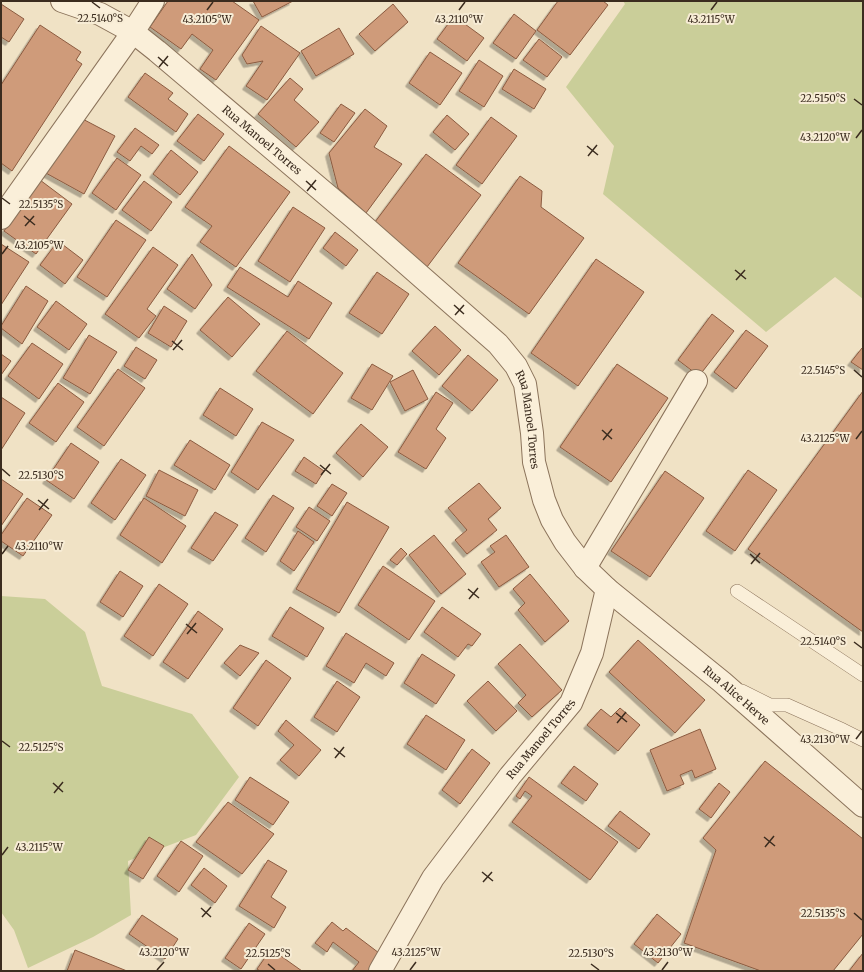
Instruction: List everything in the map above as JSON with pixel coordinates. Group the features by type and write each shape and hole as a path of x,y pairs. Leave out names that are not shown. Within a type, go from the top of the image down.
{"street":[{"name":"Rua Manoel Torres","path":"62,1 100,14 133,32 180,69 498,344 516,366 525,384 532,433 534,462 544,500 552,520 565,542 585,568 607,589 592,653 571,703 510,776 433,878 380,971"},
{"path":"1,218 133,32 153,1"},
{"path":"585,568 696,380"},
{"name":"Rua Alice Herve","path":"607,589 722,682 863,806"}],"lane":[{"path":"737,591 863,675"},
{"path":"722,682 770,704 787,705 863,740"}],"green space":[{"path":"623,1 863,1 863,299 835,277 766,332 603,194 614,146 566,87 625,4"},
{"path":"1,596 45,599 85,632 102,686 192,714 239,777 196,835 128,861 131,915 93,937 28,968 14,930 1,912"}],"building":[{"path":"168,1 232,1 259,20 216,80 200,69 213,50 192,34 181,49 150,27"},
{"path":"253,1 293,1 262,17"},
{"path":"558,1 603,1 608,5 570,55 537,30"},
{"path":"1,4 24,19 9,42 1,37"},
{"path":"393,4 408,22 375,51 359,34"},
{"path":"514,14 536,31 516,59 493,43"},
{"path":"454,16 484,38 467,61 437,39"},
{"path":"40,25 81,52 76,60 82,64 12,171 1,163 1,85"},
{"path":"261,26 300,53 267,100 246,86 263,61 247,64 242,55"},
{"path":"339,28 354,54 316,76 301,51"},
{"path":"539,39 562,57 547,77 523,60"},
{"path":"430,52 462,73 440,105 409,83"},
{"path":"479,60 503,76 484,107 459,91"},
{"path":"514,69 546,89 534,109 502,89"},
{"path":"145,73 173,93 168,99 188,114 176,132 128,97"},
{"path":"290,78 303,89 294,100 319,122 296,147 258,114"},
{"path":"341,104 355,113 334,142 320,133"},
{"path":"365,109 387,126 374,147 402,164 366,213 338,188 329,153"},
{"path":"198,114 224,134 204,161 177,141"},
{"path":"75,115 115,136 84,194 44,172"},
{"path":"447,115 469,134 455,150 433,132"},
{"path":"491,117 517,136 482,184 456,165"},
{"path":"135,128 159,145 152,154 141,146 130,161 117,152"},
{"path":"229,146 290,192 236,267 200,242 212,226 185,207"},
{"path":"171,150 198,172 180,195 153,174"},
{"path":"426,154 481,195 427,267 372,226"},
{"path":"117,158 141,175 116,210 92,193"},
{"path":"520,176 542,191 541,207 584,238 529,314 458,263"},
{"path":"40,180 72,204 36,254 4,231"},
{"path":"144,181 172,202 151,231 122,210"},
{"path":"293,207 325,228 290,282 258,261"},
{"path":"116,220 146,240 107,297 77,277"},
{"path":"335,232 358,250 346,266 323,248"},
{"path":"58,241 83,260 65,284 40,265"},
{"path":"1,244 29,262 1,305"},
{"path":"153,247 178,265 147,309 156,316 139,338 105,314"},
{"path":"192,254 212,285 195,309 167,289"},
{"path":"596,259 644,292 578,386 531,353"},
{"path":"240,267 288,297 298,281 332,303 309,339 227,287"},
{"path":"377,272 409,294 382,334 349,313"},
{"path":"26,286 48,301 22,344 1,328 1,326"},
{"path":"228,297 260,324 232,357 200,330"},
{"path":"56,301 87,324 69,350 37,327"},
{"path":"164,306 187,321 171,347 148,333"},
{"path":"712,314 734,331 699,376 678,360"},
{"path":"435,326 461,350 439,375 412,351"},
{"path":"746,330 768,346 736,389 714,372"},
{"path":"287,331 343,373 313,414 256,371"},
{"path":"89,335 117,352 90,394 63,378"},
{"path":"32,343 63,364 39,399 8,376"},
{"path":"136,347 157,360 145,379 124,366"},
{"path":"862,348 863,349 863,370 851,362"},
{"path":"1,354 11,361 1,375"},
{"path":"468,355 498,380 472,411 442,386"},
{"path":"372,364 393,376 372,410 351,398"},
{"path":"617,364 668,398 611,482 560,447"},
{"path":"118,369 145,388 104,446 77,427"},
{"path":"413,370 428,399 405,411 390,382"},
{"path":"58,383 84,402 56,442 29,423"},
{"path":"220,388 253,409 236,436 203,415"},
{"path":"863,391 863,632 748,549"},
{"path":"436,392 453,403 436,429 446,438 426,469 398,452"},
{"path":"1,397 25,413 1,450"},
{"path":"262,422 294,440 258,490 231,472"},
{"path":"361,424 388,447 363,477 336,453"},
{"path":"190,440 230,465 215,490 174,465"},
{"path":"71,443 99,462 74,499 46,480"},
{"path":"304,457 324,471 316,484 295,471"},
{"path":"121,459 146,475 115,520 91,503"},
{"path":"159,470 198,490 185,516 146,496"},
{"path":"748,470 777,490 735,551 706,531"},
{"path":"665,471 704,498 650,577 611,551"},
{"path":"1,479 23,494 1,526"},
{"path":"479,483 501,508 488,519 497,530 467,554 455,540 467,530 448,508"},
{"path":"332,484 347,493 332,516 317,506"},
{"path":"273,495 294,508 266,552 245,538"},
{"path":"27,498 52,515 23,556 1,541 1,535"},
{"path":"144,498 186,526 162,563 120,535"},
{"path":"347,502 389,527 339,613 296,589"},
{"path":"309,507 330,521 317,541 296,527"},
{"path":"215,512 238,525 213,561 191,548"},
{"path":"298,531 314,542 294,571 280,561"},
{"path":"434,535 466,574 441,594 409,555"},
{"path":"506,535 529,567 499,587 481,562 495,552 490,546"},
{"path":"401,548 407,554 397,565 390,560"},
{"path":"383,566 435,601 409,640 358,605"},
{"path":"120,571 143,586 123,617 100,602"},
{"path":"530,574 569,621 545,642 518,610 525,603 513,589"},
{"path":"159,584 188,604 153,656 124,636"},
{"path":"290,607 324,628 307,657 272,636"},
{"path":"442,607 481,634 472,646 468,644 458,657 424,632"},
{"path":"198,611 223,629 188,679 163,662"},
{"path":"346,633 394,663 386,676 366,663 354,683 326,666"},
{"path":"638,640 705,700 675,733 609,672"},
{"path":"520,644 562,690 532,717 518,703 526,695 498,664"},
{"path":"240,645 259,653 240,676 224,663"},
{"path":"422,654 455,675 436,704 404,683"},
{"path":"266,660 291,678 258,726 233,708"},
{"path":"337,681 360,697 337,732 314,717"},
{"path":"488,681 517,711 496,731 467,701"},
{"path":"620,708 640,725 618,751 587,725 601,709 611,717"},
{"path":"426,715 465,740 446,770 407,744"},
{"path":"286,720 321,750 299,776 280,760 294,745 278,731"},
{"path":"700,729 716,769 695,778 692,770 680,775 684,784 667,791 650,750"},
{"path":"472,749 490,763 460,804 442,790"},
{"path":"765,761 863,839 863,934 833,971 761,971 684,943 716,850 703,838"},
{"path":"574,766 598,784 586,801 561,783"},
{"path":"250,777 289,802 273,825 235,800"},
{"path":"529,777 618,842 590,880 512,822 532,796 525,791 520,799 516,796"},
{"path":"719,783 730,792 711,818 699,809"},
{"path":"228,802 274,834 242,874 196,842"},
{"path":"620,811 650,834 639,849 608,826"},
{"path":"149,837 164,846 143,879 128,870"},
{"path":"181,841 203,856 179,892 157,876"},
{"path":"268,860 287,871 271,897 286,907 274,928 239,906"},
{"path":"204,868 227,886 215,903 191,885"},
{"path":"657,914 681,934 658,963 634,944"},
{"path":"142,915 178,939 165,959 129,934"},
{"path":"332,922 343,931 346,928 383,956 371,971 352,971 359,962 333,942 327,952 315,943"},
{"path":"249,923 265,934 241,969 225,958"},
{"path":"271,949 302,971 260,971 257,969"},
{"path":"75,950 127,971 67,971"},
{"path":"863,953 863,971 849,971"}]}
